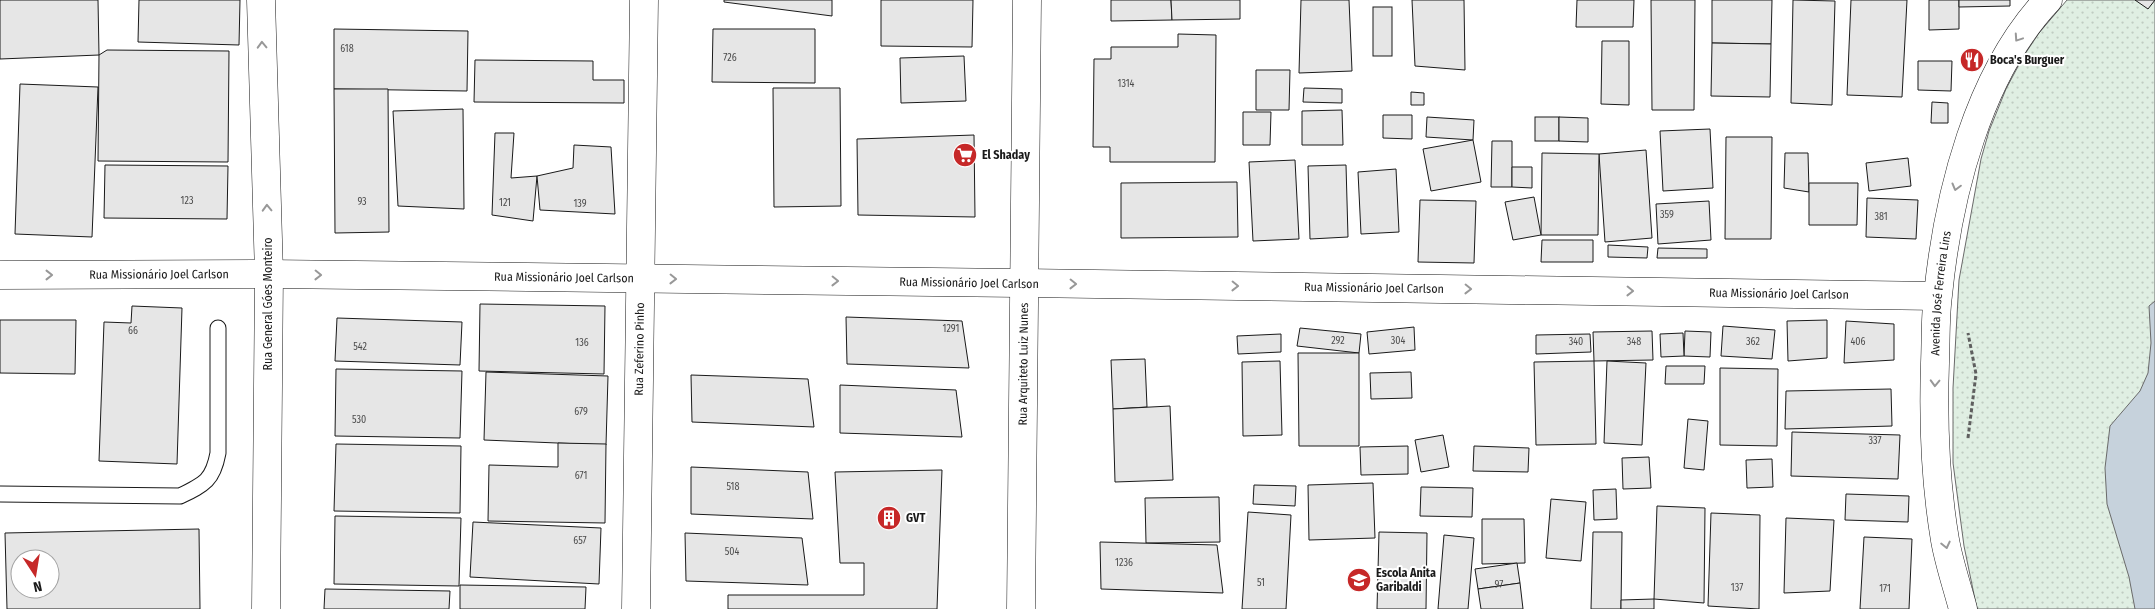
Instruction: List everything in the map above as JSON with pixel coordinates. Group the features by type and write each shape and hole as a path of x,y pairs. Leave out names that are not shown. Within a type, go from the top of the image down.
{"street":[{"name":"Rua General Góes Monteiro","path":"261,0 269,274 266,609"},
{"name":"Rua Zeferino Pinho","path":"636,609 644,0"},
{"name":"Rua Arquiteto Luiz Nunes","path":"1021,609 1027,0"},
{"name":"Avenida José Ferreira Lins","path":"1963,609 1945,540 1935,457 1934,401 1937,296 1955,190 1972,133 2003,60 2031,18 2048,0"},
{"name":"Rua Missionário Joel Carlson","path":"0,275 269,274 1937,296"}],"lane":[{"path":"0,494 180,496 200,486 214,471 218,453 218,328"}],"path":[{"path":"1968,330 1976,374 1968,443"}],"green space":[{"path":"2067,0 2155,0 2155,609 1977,609 1964,546 1953,463 1953,388 1959,280 1981,159 1989,131 2006,89 2023,57 2039,33"}],"shaded area":[{"path":"2155,301 2155,609 2135,609 2129,577 2107,504 2105,468 2110,426 2140,391 2148,373 2151,343 2149,306"}],"building":[{"path":"0,0 98,0 99,55 0,59"},
{"path":"139,0 240,0 239,45 138,42"},
{"path":"724,0 832,0 832,16 724,2"},
{"path":"881,0 973,0 972,47 881,46"},
{"path":"1111,0 1171,0 1172,20 1111,21"},
{"path":"1171,0 1240,0 1240,19 1172,20"},
{"path":"1301,0 1349,0 1352,71 1299,73"},
{"path":"1412,0 1464,0 1465,70 1415,66"},
{"path":"1577,0 1634,0 1633,27 1576,27"},
{"path":"1651,0 1695,0 1694,110 1652,110"},
{"path":"1712,0 1772,0 1771,44 1712,43"},
{"path":"1793,0 1835,1 1832,105 1791,103"},
{"path":"1851,0 1907,0 1902,97 1847,95"},
{"path":"1929,0 1959,0 1959,29 1929,30"},
{"path":"1959,0 2010,0 2010,6 1959,7"},
{"path":"2135,0 2155,0 2148,9"},
{"path":"1373,7 1392,7 1392,56 1373,56"},
{"path":"334,29 468,31 467,91 334,89"},
{"path":"713,29 815,29 815,83 712,82"},
{"path":"1178,34 1216,35 1215,162 1110,162 1110,147 1093,147 1094,59 1111,59 1111,47 1178,47"},
{"path":"1602,41 1629,41 1629,105 1601,104"},
{"path":"1712,43 1771,44 1770,97 1711,96"},
{"path":"107,50 229,51 228,162 98,161 99,55"},
{"path":"964,56 966,101 901,103 900,58"},
{"path":"475,60 593,61 593,80 624,80 624,103 474,102"},
{"path":"1918,61 1952,61 1951,91 1918,90"},
{"path":"1256,70 1290,70 1289,110 1256,110"},
{"path":"20,84 98,87 92,237 15,234"},
{"path":"773,88 840,88 841,206 774,207"},
{"path":"1304,88 1342,89 1342,103 1303,102"},
{"path":"334,89 388,89 389,232 335,233"},
{"path":"1411,92 1424,93 1424,105 1411,105"},
{"path":"1932,102 1948,103 1948,123 1931,123"},
{"path":"463,109 464,209 398,206 393,111"},
{"path":"1342,110 1343,145 1302,145 1302,111"},
{"path":"1243,112 1271,112 1270,145 1243,145"},
{"path":"1383,115 1412,115 1412,139 1383,138"},
{"path":"1427,117 1474,120 1473,140 1426,137"},
{"path":"1535,117 1559,117 1559,141 1535,141"},
{"path":"1559,117 1588,118 1588,142 1559,141"},
{"path":"1710,129 1713,188 1663,191 1660,131"},
{"path":"495,133 514,133 511,178 537,176 533,221 492,215"},
{"path":"974,135 975,217 858,215 857,139"},
{"path":"1726,137 1772,137 1771,239 1725,239"},
{"path":"1473,140 1481,182 1431,191 1423,149"},
{"path":"1492,141 1512,141 1512,187 1491,187"},
{"path":"574,145 611,147 615,214 540,210 537,176 573,168"},
{"path":"1646,150 1652,238 1605,242 1599,154"},
{"path":"1542,153 1599,154 1598,235 1541,235"},
{"path":"1785,153 1808,153 1809,192 1784,188"},
{"path":"1908,158 1911,186 1869,191 1866,163"},
{"path":"1295,160 1299,239 1253,241 1249,162"},
{"path":"105,165 228,166 227,219 104,218"},
{"path":"1346,165 1348,237 1310,239 1308,166"},
{"path":"1512,167 1532,167 1532,188 1512,187"},
{"path":"1396,169 1399,232 1361,234 1358,172"},
{"path":"1237,182 1238,237 1121,238 1121,183"},
{"path":"1809,183 1858,183 1857,225 1809,225"},
{"path":"1534,197 1541,235 1513,240 1505,202"},
{"path":"1867,198 1918,200 1916,239 1866,237"},
{"path":"1420,200 1476,201 1474,263 1418,262"},
{"path":"1709,201 1711,240 1658,244 1656,204"},
{"path":"1542,240 1593,240 1593,262 1541,262"},
{"path":"1608,245 1648,247 1647,258 1608,257"},
{"path":"1658,248 1707,249 1707,258 1657,258"},
{"path":"480,304 605,306 604,374 479,371"},
{"path":"132,306 182,308 177,464 99,461 104,322 131,323"},
{"path":"846,317 962,321 969,368 847,364"},
{"path":"337,318 462,322 460,365 335,361"},
{"path":"0,320 76,320 75,374 0,373"},
{"path":"1827,320 1827,358 1788,361 1787,321"},
{"path":"1846,321 1894,324 1894,360 1844,363"},
{"path":"1723,326 1775,330 1772,359 1721,356"},
{"path":"1414,327 1415,350 1369,354 1367,332"},
{"path":"1300,328 1361,334 1359,353 1297,346"},
{"path":"1652,331 1653,360 1594,361 1593,332"},
{"path":"1685,331 1711,332 1710,357 1684,356"},
{"path":"1683,333 1684,356 1661,357 1660,334"},
{"path":"1281,334 1281,352 1238,354 1237,336"},
{"path":"1590,334 1591,352 1536,354 1536,335"},
{"path":"1298,353 1359,353 1359,446 1299,446"},
{"path":"1145,359 1147,407 1113,409 1111,360"},
{"path":"1280,361 1282,435 1243,436 1242,362"},
{"path":"1594,361 1596,444 1536,445 1534,362"},
{"path":"1607,361 1646,363 1642,445 1604,443"},
{"path":"1666,366 1705,366 1704,384 1665,384"},
{"path":"1720,368 1778,369 1777,446 1720,445"},
{"path":"336,369 462,371 460,438 335,436"},
{"path":"486,372 608,376 606,445 484,440"},
{"path":"1411,372 1412,398 1371,399 1370,373"},
{"path":"691,375 808,379 814,427 692,422"},
{"path":"840,385 956,390 962,437 840,433"},
{"path":"1891,389 1892,426 1785,429 1786,391"},
{"path":"1170,406 1173,480 1115,482 1113,409"},
{"path":"1688,419 1708,421 1704,470 1684,468"},
{"path":"1792,432 1900,435 1898,479 1791,476"},
{"path":"1443,435 1449,467 1421,472 1415,440"},
{"path":"558,443 606,444 605,523 488,521 489,465 558,467"},
{"path":"336,444 461,446 460,513 334,511"},
{"path":"1408,446 1408,474 1361,475 1360,447"},
{"path":"1474,446 1529,448 1528,472 1473,471"},
{"path":"1649,457 1651,488 1623,489 1622,458"},
{"path":"1772,459 1773,487 1747,488 1746,460"},
{"path":"691,467 808,472 813,519 691,514"},
{"name":"GVT","path":"942,470 937,609 728,609 728,595 864,595 864,563 840,563 835,472"},
{"path":"1373,483 1375,538 1309,540 1308,485"},
{"path":"1254,485 1296,486 1295,506 1253,504"},
{"path":"1421,487 1473,488 1472,517 1420,516"},
{"path":"1616,489 1617,519 1594,520 1593,490"},
{"path":"1846,494 1909,496 1908,522 1845,520"},
{"path":"1219,497 1220,542 1146,543 1145,498"},
{"path":"1551,499 1586,502 1581,561 1546,558"},
{"path":"1657,506 1705,508 1704,603 1654,599"},
{"path":"1248,512 1291,515 1286,609 1242,609"},
{"path":"1711,513 1760,515 1759,609 1708,606"},
{"path":"335,516 461,518 459,586 334,584"},
{"path":"1786,518 1834,520 1830,591 1784,593"},
{"path":"1482,519 1524,519 1525,563 1482,564"},
{"path":"473,522 601,528 599,584 470,577"},
{"path":"199,529 200,609 7,609 5,533"},
{"path":"1379,532 1427,533 1426,609 1377,609"},
{"path":"1593,532 1622,532 1621,609 1591,609"},
{"path":"685,533 802,538 808,585 686,581"},
{"path":"1444,535 1474,538 1468,609 1438,609"},
{"path":"1864,537 1912,539 1909,609 1860,609"},
{"path":"1100,542 1217,545 1223,593 1101,589"},
{"path":"1517,563 1520,583 1478,589 1475,569"},
{"path":"1520,583 1523,609 1481,609 1478,589"},
{"path":"460,585 586,587 585,609 460,609"},
{"path":"325,589 450,591 449,609 324,609"},
{"path":"1654,599 1654,609 1621,609 1621,600"}],"place":[{"name":"Boca's Burguer","path":"1972,60"},
{"name":"El Shaday","path":"965,155"},
{"name":"GVT","path":"889,518"},
{"name":"Escola Anita Garibaldi","path":"1359,580"}]}
